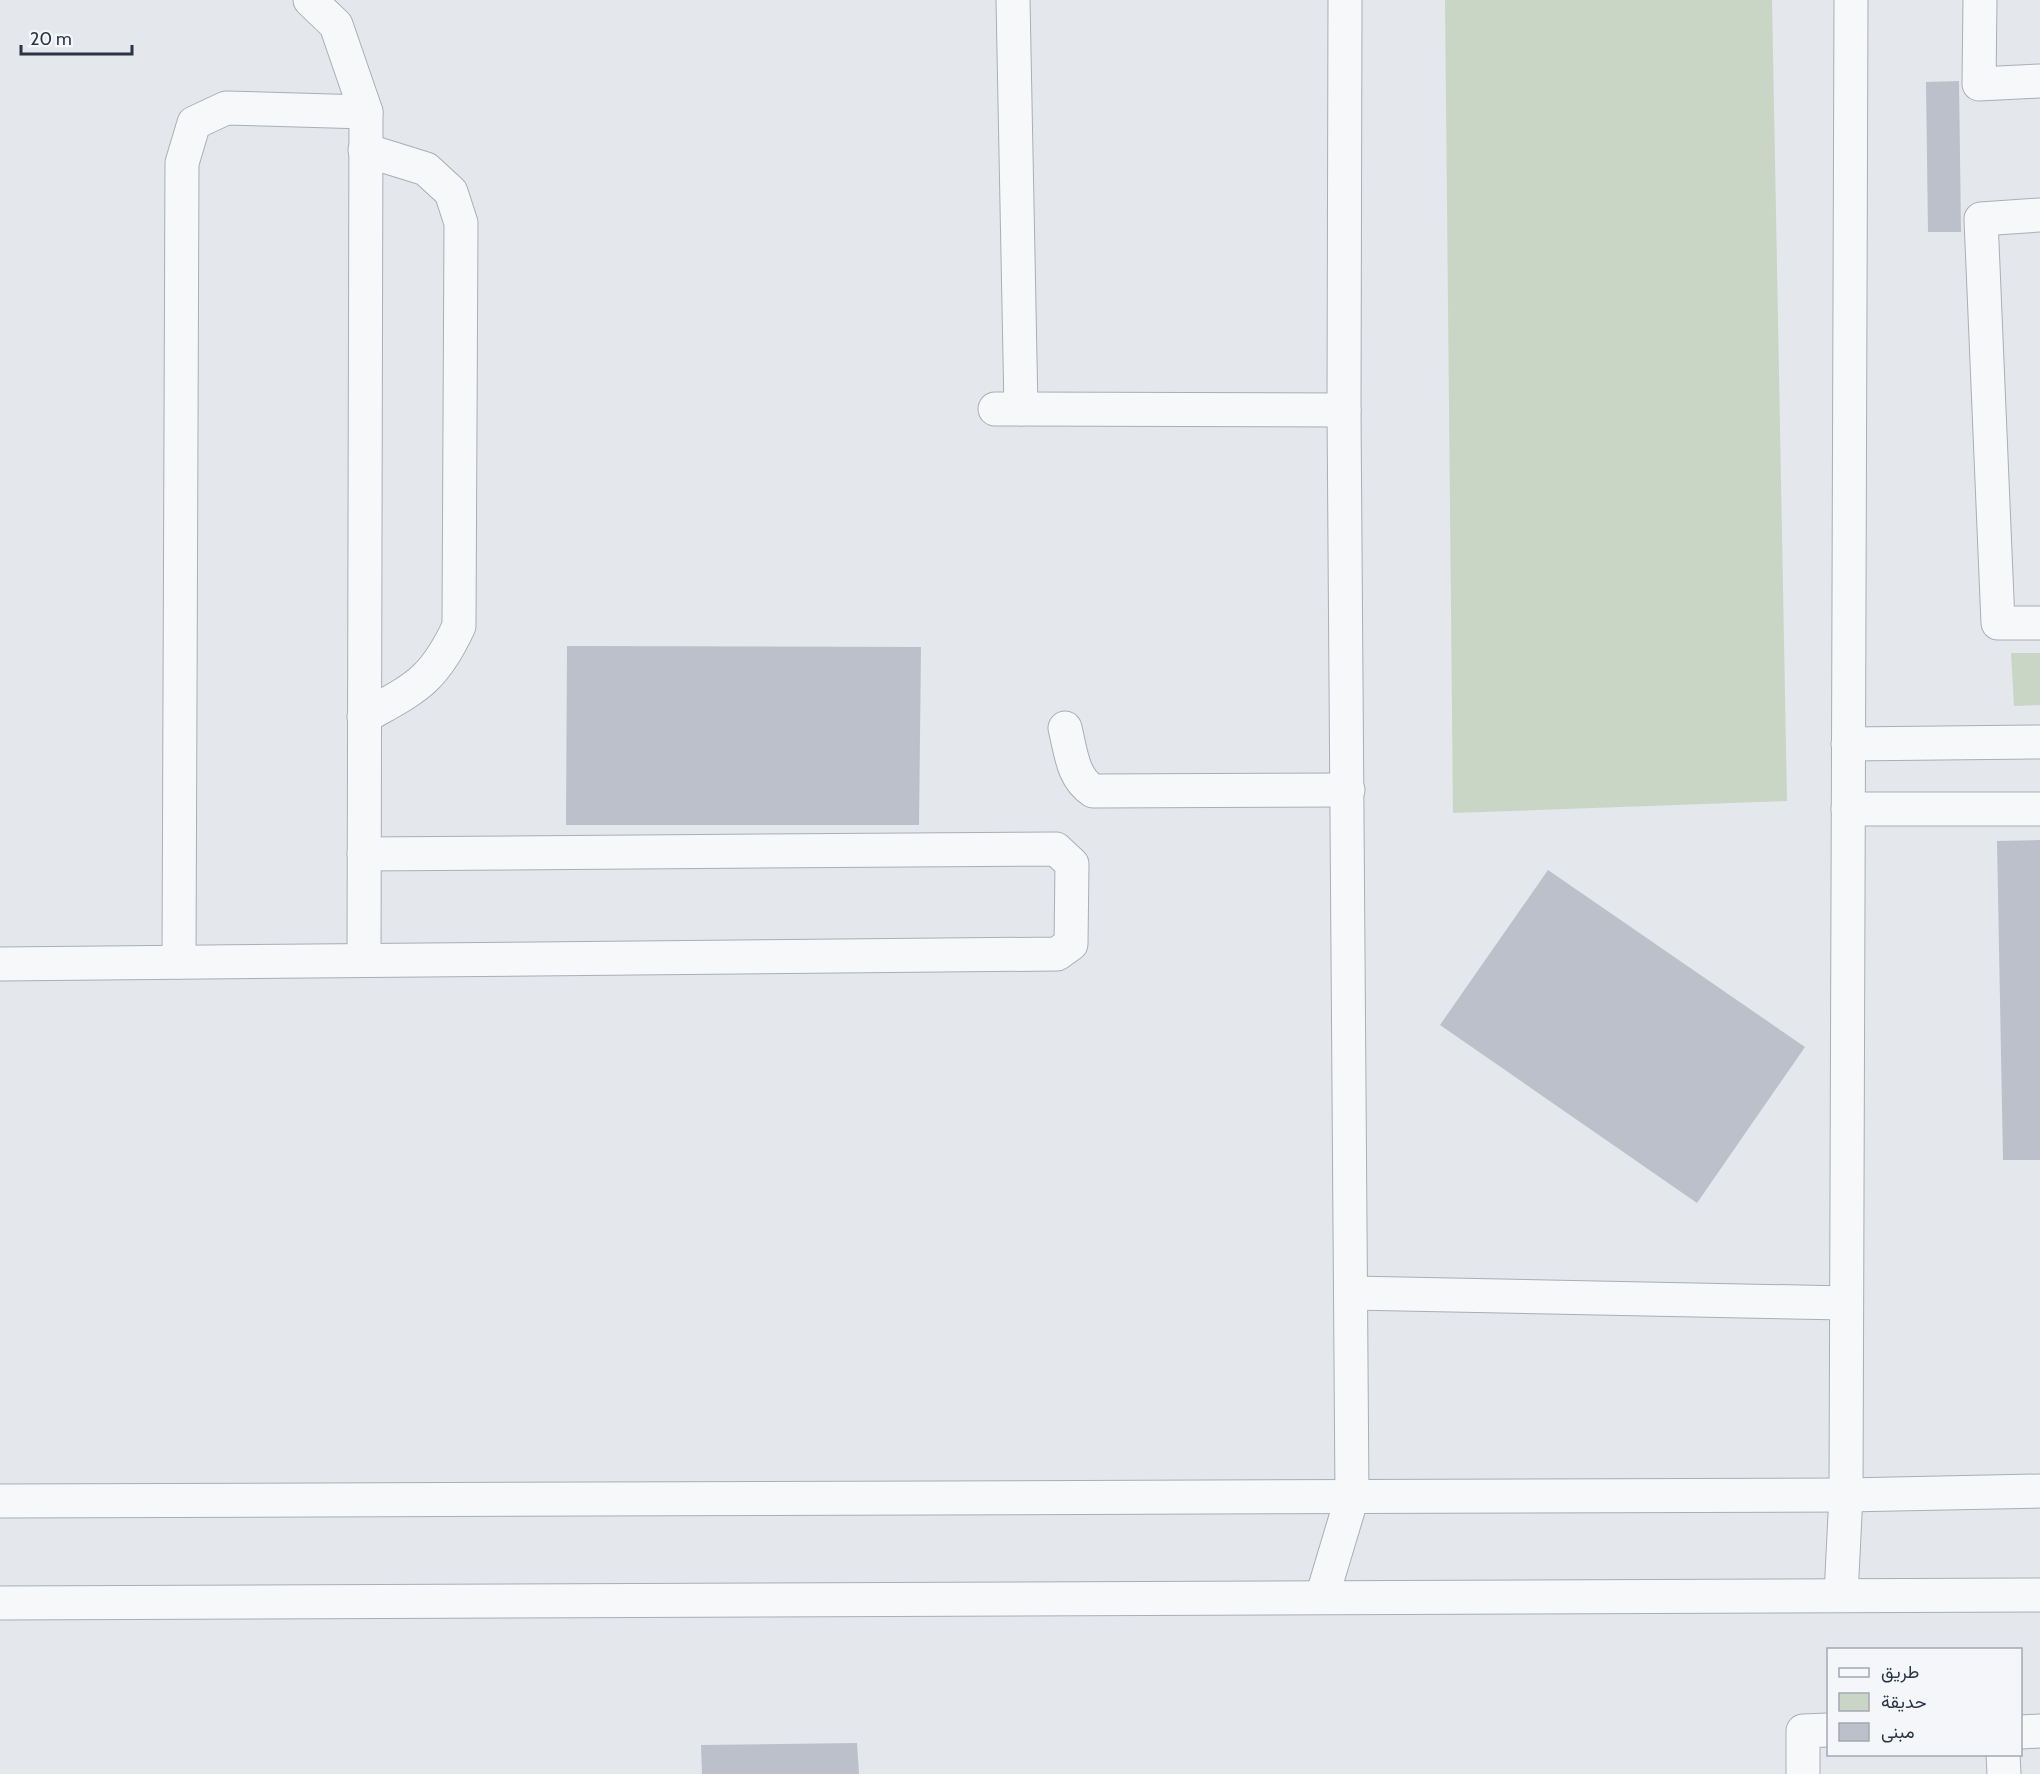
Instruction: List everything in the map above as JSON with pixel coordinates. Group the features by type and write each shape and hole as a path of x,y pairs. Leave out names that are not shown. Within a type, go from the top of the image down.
{"street":[{"path":"310,0 336,25 366,112 364,960"},
{"path":"1013,0 1008,409 1344,410"},
{"path":"1322,1597 1352,1497 1344,410 1345,0"},
{"path":"1841,1595 1846,1495 1851,0"},
{"path":"1980,0 1979,84 2040,81"},
{"path":"179,962 182,163 194,123 226,108 366,112"},
{"path":"364,717 421,684 445,658 459,626 461,247 461,223 451,192 426,169 365,150"},
{"path":"2040,215 1981,219 1998,623 2040,623"},
{"path":"1065,728 1076,773 1082,783 1093,791 1348,790"},
{"path":"1848,744 2040,742"},
{"path":"1848,809 2040,809"},
{"path":"0,964 1057,954 1071,944 1072,864 1056,849 364,854"},
{"path":"1352,1293 1846,1304"},
{"path":"0,1501 1846,1495 2040,1491"},
{"path":"0,1603 2040,1595"},
{"path":"1803,1774 1803,1731 1827,1730"},
{"path":"2022,1732 2040,1731"},
{"path":"2003,1756 2004,1774"}],"green space":[{"path":"1445,0 1772,0 1787,801 1453,813"},
{"path":"2011,653 2040,653 2040,705 2014,706"}],"building":[{"path":"1959,81 1961,232 1928,232 1926,82"},
{"path":"567,646 921,647 919,825 566,825"},
{"path":"2040,840 2040,1160 2003,1160 1997,841"},
{"path":"1548,870 1805,1047 1697,1203 1440,1025"},
{"path":"857,1743 859,1774 702,1774 701,1745"}]}
